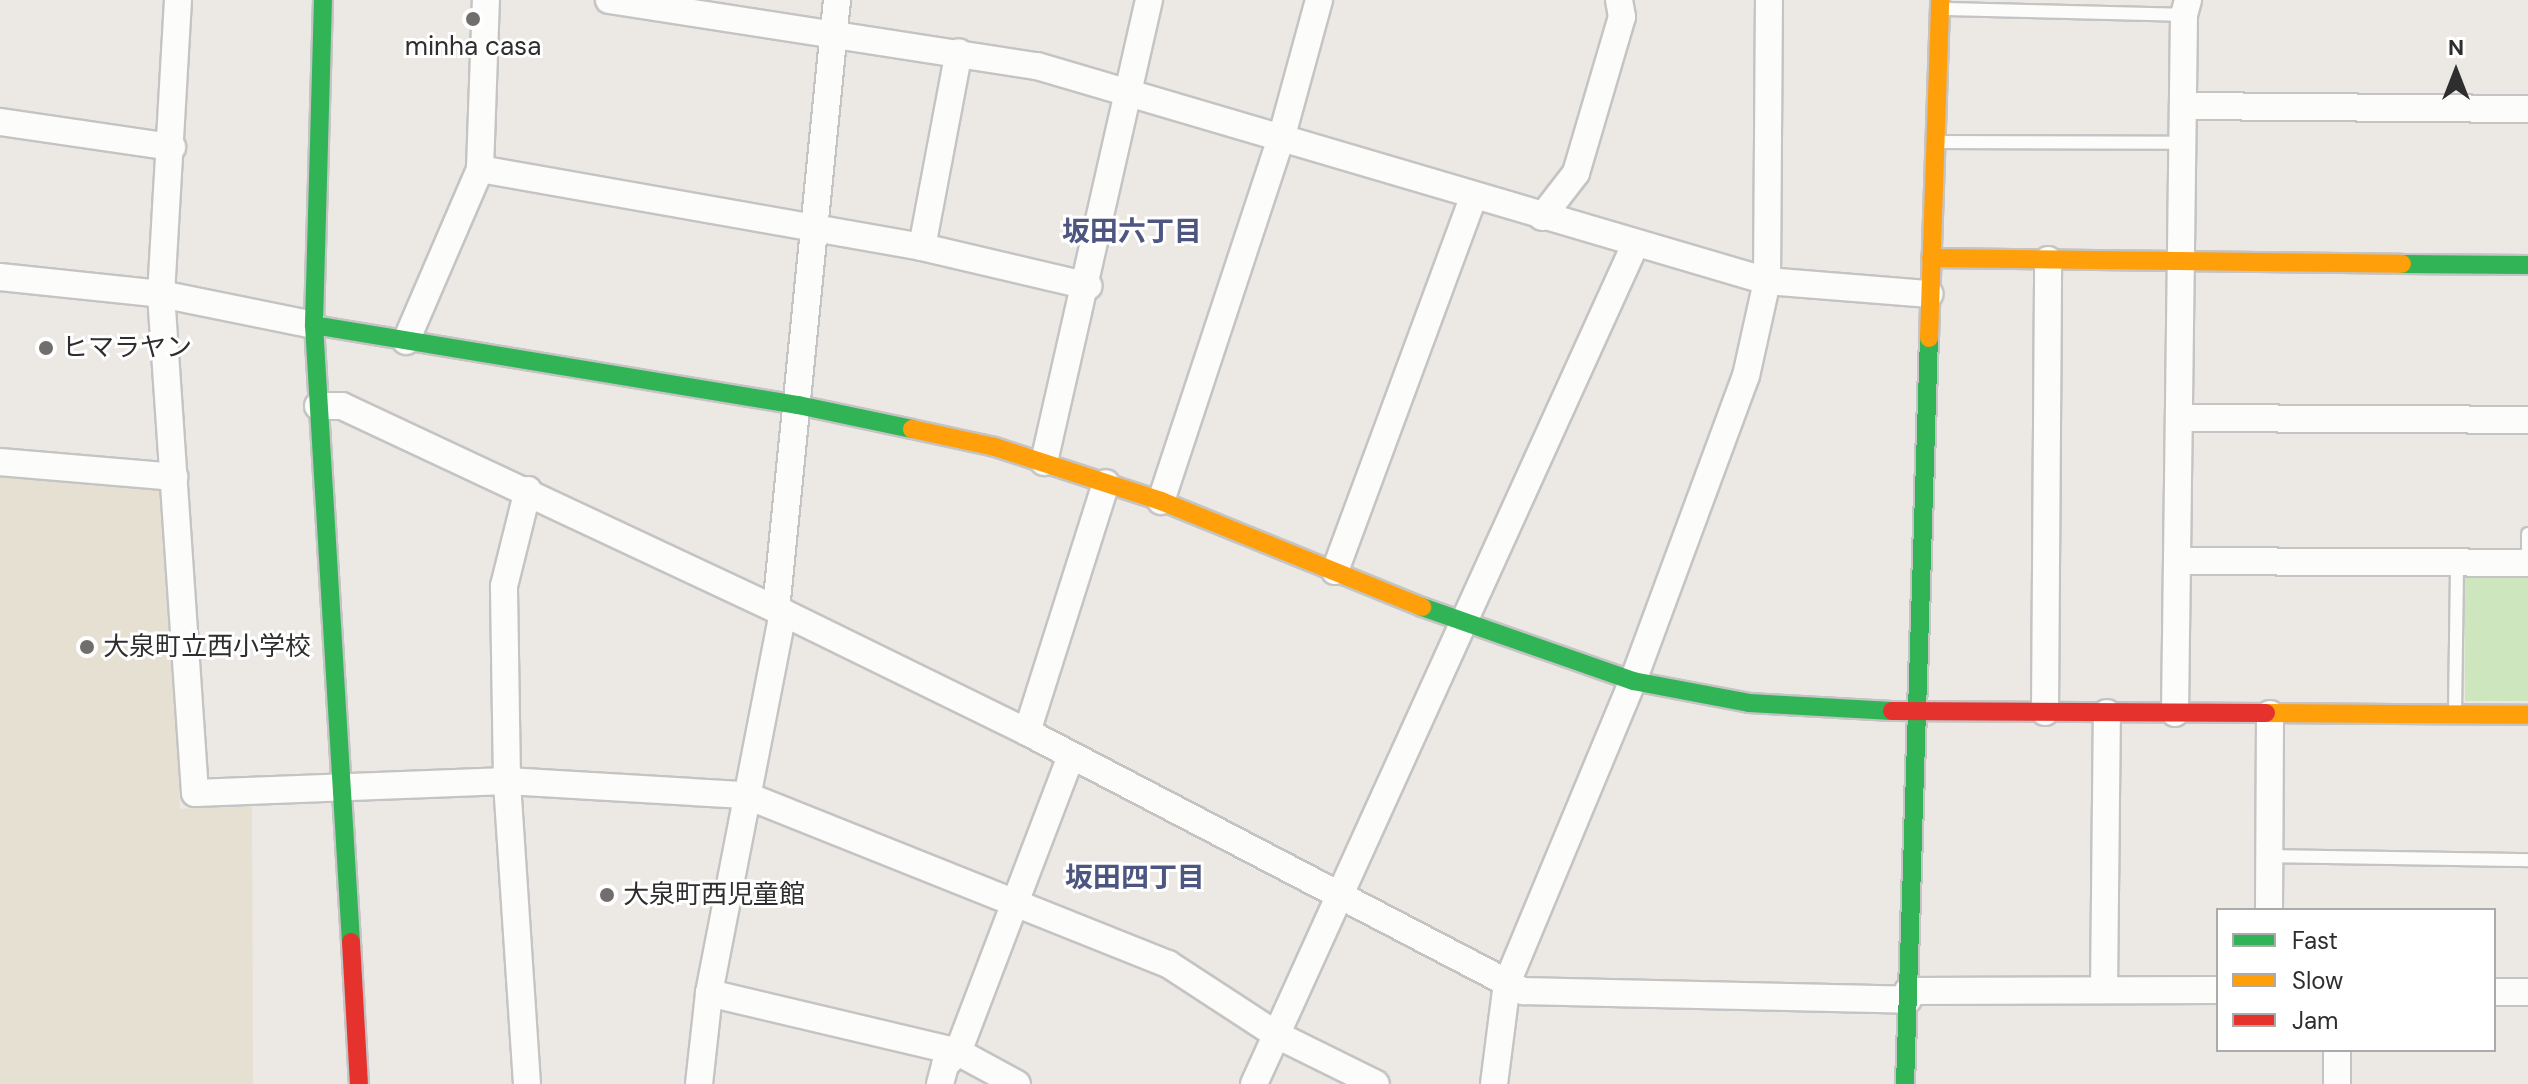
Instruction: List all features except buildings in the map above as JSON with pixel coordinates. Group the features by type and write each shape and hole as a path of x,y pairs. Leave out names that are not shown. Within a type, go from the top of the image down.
{"street":[{"path":"178,0 172,147 161,294 195,793 507,781 745,795 1014,906 1168,964 1277,1035 1376,1084"},
{"path":"323,0 314,325 359,1084"},
{"path":"406,341 480,169 486,0"},
{"path":"609,0 837,37 959,52 1129,90 1473,197 1767,281 1929,294"},
{"path":"699,1084 709,993 780,611 798,405 837,37 837,0"},
{"path":"1044,462 1088,286 1149,0"},
{"path":"1161,501 1281,139 1319,0"},
{"path":"1542,217 1576,173 1622,17 1619,0"},
{"path":"1494,1084 1507,983 1633,681 1746,376 1767,281 1769,0"},
{"path":"1905,1084 1914,711 1940,4"},
{"path":"2175,713 2180,561 2182,143 2186,7"},
{"path":"922,247 959,52"},
{"path":"2184,106 2528,109"},
{"path":"0,122 172,147"},
{"path":"480,169 922,247 1088,286"},
{"path":"1335,571 1473,197"},
{"path":"1254,1084 1635,245"},
{"path":"1931,258 2528,265"},
{"path":"2045,712 2048,260"},
{"path":"0,277 161,294 314,325 798,405 1044,462 1161,501 1462,623 1633,681 1749,703 1914,711 2528,715"},
{"path":"318,406 342,406 528,490 780,611 1027,732 1070,758 1523,991 1908,996 2216,990"},
{"path":"2181,418 2528,420"},
{"path":"0,462 174,477"},
{"path":"1027,732 1106,483"},
{"path":"527,1084 507,781 504,586 528,490"},
{"path":"2180,561 2528,563"},
{"path":"2104,990 2107,713"},
{"path":"2269,908 2270,714"},
{"path":"940,1084 945,1065 958,1052 1070,758"},
{"path":"2496,992 2528,992"},
{"path":"709,993 958,1052 1017,1084"},
{"path":"2337,1052 2337,1084"}],"lane":[{"path":"1940,4 2186,7"},
{"path":"1936,142 2182,143"},
{"path":"2528,534 2528,563"},
{"path":"2455,715 2457,563"},
{"path":"2269,856 2528,860"}],"shaded area":[{"name":"大泉町立西小学校","path":"0,473 167,491 180,809 252,804 253,1084 0,1084"}],"green space":[{"path":"2528,573 2528,701 2465,701 2464,574"}],"traffic: fast":[{"path":"323,0 314,325 351,942"},
{"path":"2402,264 2528,265"},
{"path":"314,325 798,405 912,429"},
{"path":"1905,1084 1929,338"},
{"path":"1422,607 1633,681 1749,703 1892,711"}],"traffic: slow":[{"path":"1929,338 1940,0"},
{"path":"1931,258 2402,264"},
{"path":"912,429 995,447 1161,501 1422,607"},
{"path":"2266,713 2528,715"}],"traffic: jam":[{"path":"1892,711 2266,713"},
{"path":"351,942 359,1084"}],"place":[{"name":"minha casa","path":"473,19"},
{"name":"ヒマラヤン","path":"46,348"},
{"name":"大泉町立西小学校","path":"87,647"},
{"name":"大泉町西児童館","path":"607,895"}],"district":[{"name":"坂田六丁目","path":"1132,232"},
{"name":"坂田四丁目","path":"1135,878"}]}
